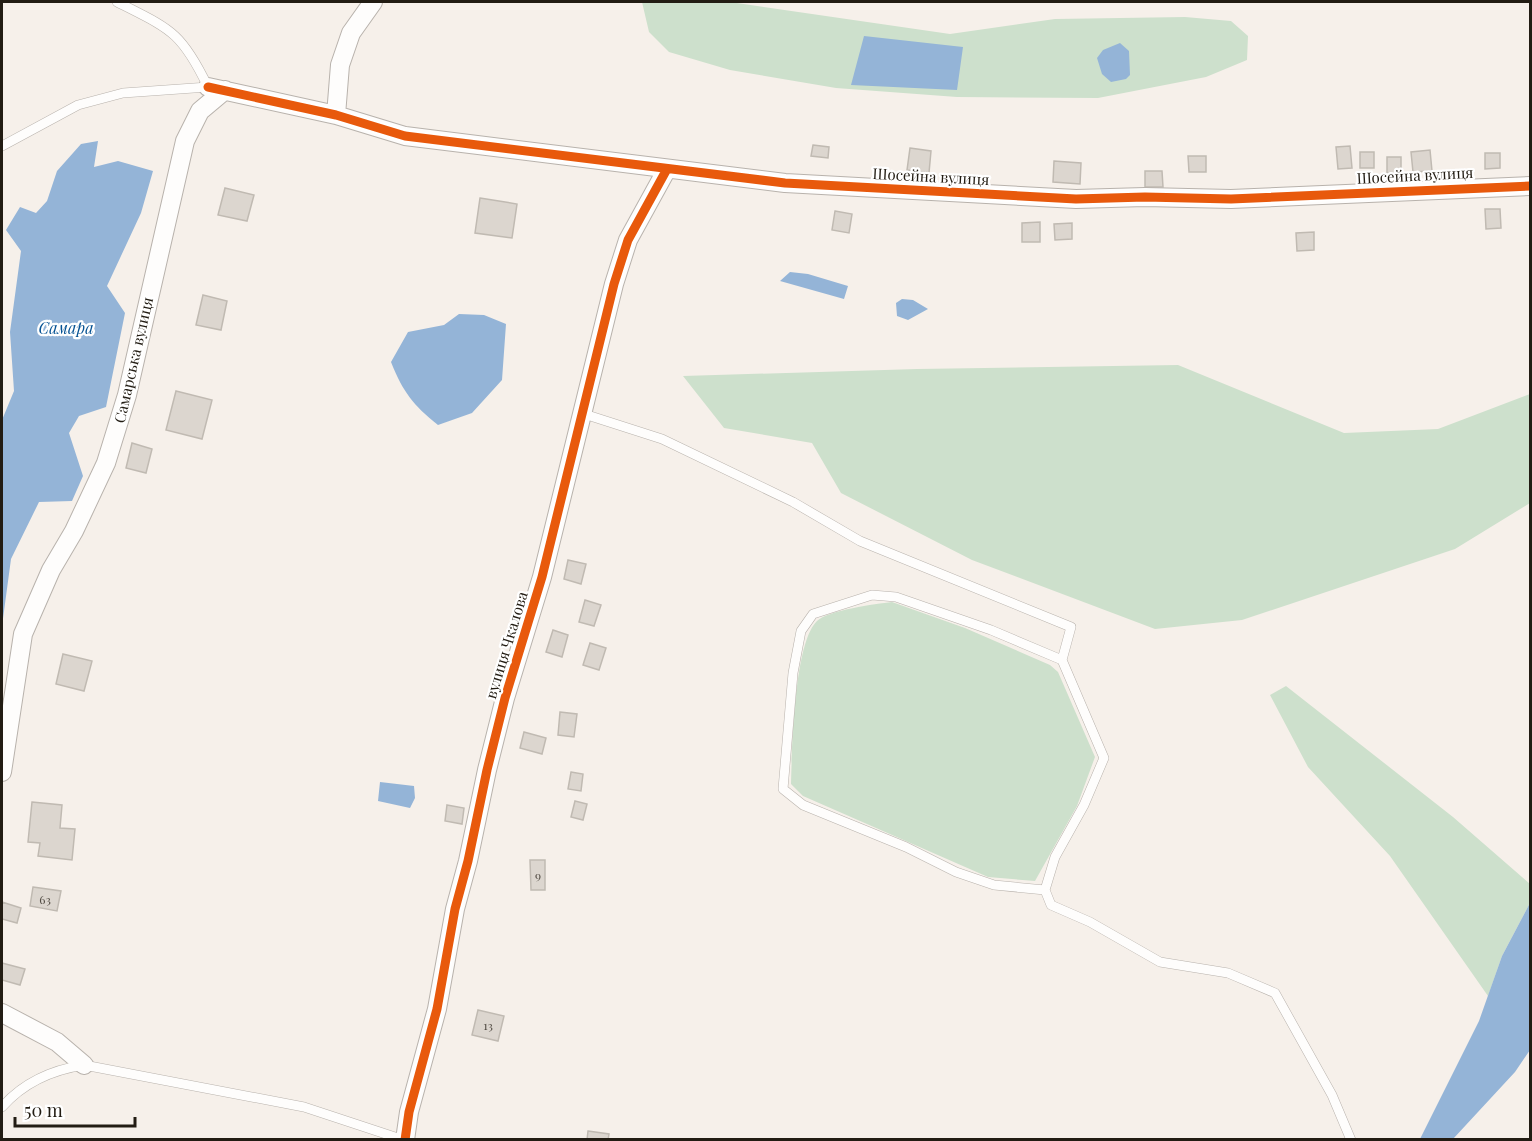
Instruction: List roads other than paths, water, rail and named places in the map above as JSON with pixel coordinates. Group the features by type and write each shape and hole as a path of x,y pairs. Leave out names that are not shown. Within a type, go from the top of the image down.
{"street":[{"path":"336,115 340,65 351,33 373,2"},
{"name":"Шосейна вулиця","path":"217,89 336,115 405,136 785,183 1076,199 1145,197 1231,199 1530,186"},
{"name":"Самарська вулиця","path":"2,772 23,634 51,570 74,531 106,462 127,395 184,141 200,111 217,89"},
{"name":"вулиця Чкалова","path":"405,1140 409,1112 437,1009 455,909 468,861 487,770 505,698 543,577 581,413 628,240 667,169"},
{"path":"2,1013 57,1042 84,1065"}],"lane":[{"path":"117,2 171,30 192,53 217,89"},
{"path":"2,146 78,105 123,93 217,89"},
{"path":"581,413 662,439 793,502 860,541 1071,627 1062,660 1104,758 1084,805 1054,857 1045,890 1051,905 1090,922 1160,962 1228,973 1275,993 1332,1095 1351,1140"},
{"path":"1045,890 994,885 956,872 895,842 803,805 783,789 785,748 793,673 801,631 813,614 872,595 896,597 991,630 1062,660"},
{"path":"2,1107 19,1088 64,1068 84,1065 304,1107 405,1140"}],"water":[{"path":"864,36 963,47 957,90 851,85"},
{"path":"1120,43 1129,51 1130,75 1126,79 1111,82 1102,74 1097,58 1103,50"},
{"name":"Самара","path":"98,141 94,167 118,161 153,171 141,213 107,286 125,313 106,407 79,416 69,433 83,476 72,501 39,502 11,559 2,626 2,420 14,391 10,332 21,251 6,230 20,207 36,213 47,201 57,171 81,144"},
{"path":"790,272 808,274 848,286 844,299 780,281"},
{"path":"902,299 913,300 928,309 908,320 897,316 896,303"},
{"path":"459,314 484,315 506,324 502,380 472,413 438,425 410,397 391,362 408,332 444,325"},
{"path":"380,782 414,786 415,798 410,808 378,801"},
{"path":"1530,903 1530,1050 1515,1072 1453,1139 1420,1139 1479,1021 1502,956"}]}
